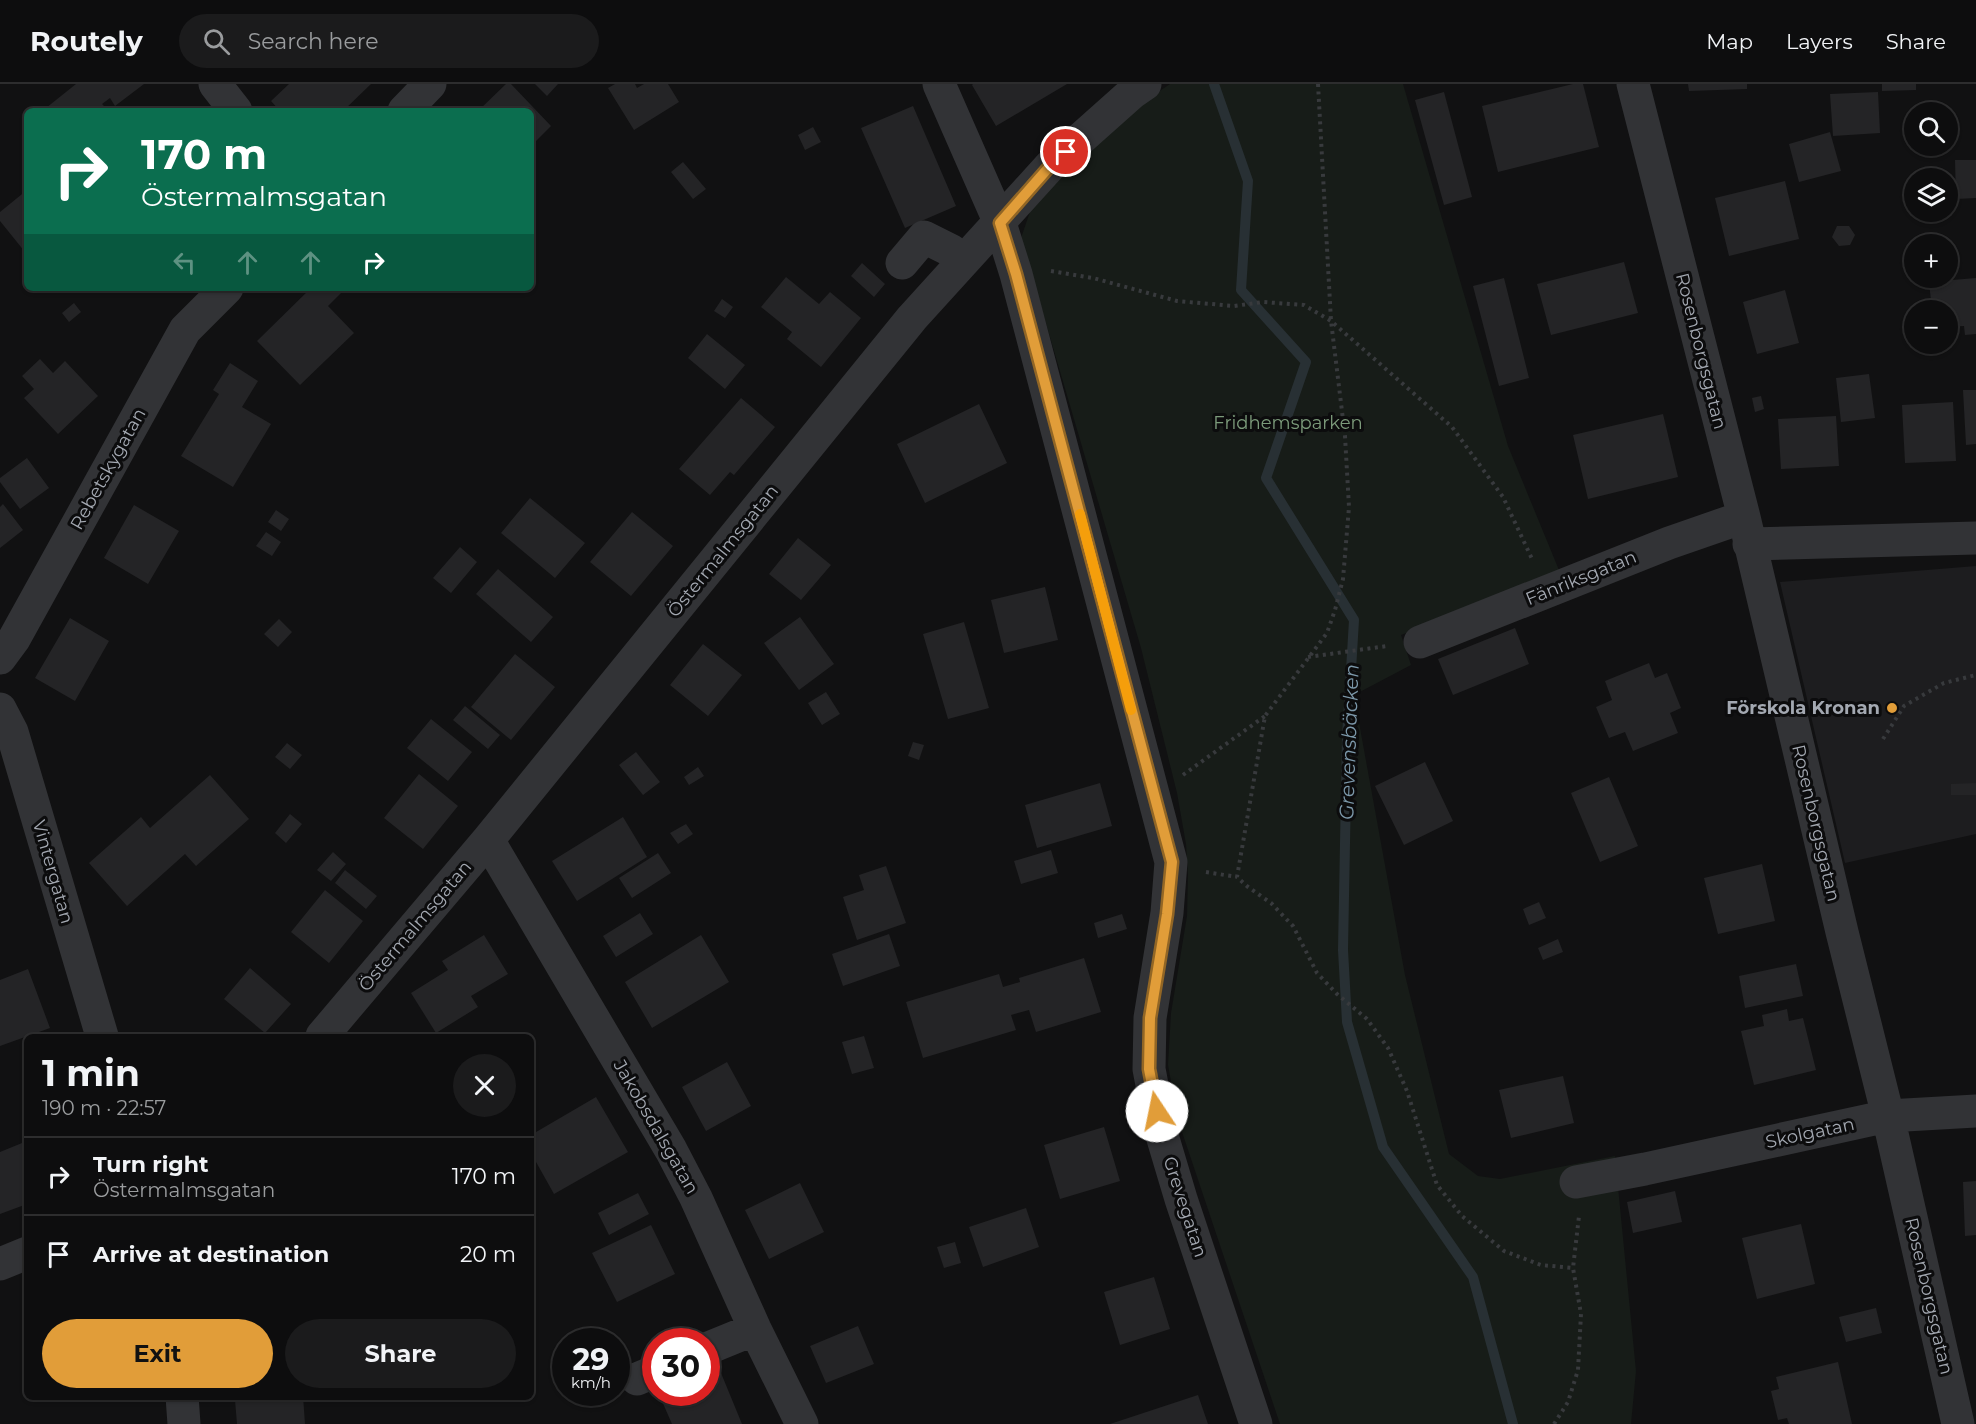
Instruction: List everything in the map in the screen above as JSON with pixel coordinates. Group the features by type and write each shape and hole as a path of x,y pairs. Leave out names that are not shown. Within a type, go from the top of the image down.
{"street":[{"path":"215,84 234,108"},
{"path":"407,108 430,84"},
{"name":"Grevegatan","path":"939,84 1000,223 1016,274 1172,862 1167,914 1150,1018 1149,1069 1165,1144 1256,1424"},
{"name":"Östermalmsgatan","path":"324,1034 488,840 912,318 1050,166 1145,84"},
{"name":"Rosenborgsgatan","path":"1633,84 1747,531 1888,1116 1958,1424"},
{"path":"902,263 924,237 952,251 960,264"},
{"name":"Rebetskygatan","path":"0,658 14,639 185,330 225,291"},
{"name":"Fänriksgatan","path":"1420,642 1669,543 1747,531 1976,538"},
{"name":"Vintergatan","path":"0,709 12,732 101,1034"},
{"name":"Jakobsdalsgatan","path":"488,840 671,1150 696,1198 755,1329 802,1424"},
{"name":"Skolgatan","path":"1577,1194 1645,1169 1888,1116 1976,1111"},
{"path":"0,1264 24,1254"},
{"path":"720,1343 755,1329"},
{"path":"182,1400 184,1424"}],"path":[{"path":"1178,779 1265,716 1327,633 1343,579 1349,507 1345,436 1331,321 1318,84"},
{"path":"1048,270 1093,278 1177,301 1234,306 1263,302 1304,305 1331,321 1452,427 1503,497 1531,559 1559,587"},
{"path":"1308,657 1366,648"},
{"path":"1883,739 1904,706 1944,683 1976,675"},
{"path":"1237,877 1265,716"},
{"path":"1202,871 1237,877 1248,888 1271,903 1293,926 1317,973 1337,994 1367,1019 1389,1048 1407,1091 1437,1185 1462,1216 1504,1251 1541,1265 1573,1268"},
{"path":"1554,1424 1568,1402 1578,1370 1581,1314 1573,1268 1578,1234 1577,1194"}],"shaded area":[{"name":"Förskola Kronan","path":"1976,566 1976,834 1845,863 1780,582"}],"green space":[{"name":"Fridhemsparken","path":"1170,84 1403,84 1508,446 1561,575 1401,635 1411,665 1354,695 1405,975 1449,1154 1478,1176 1500,1179 1615,1156 1636,1371 1631,1424 1280,1424 1178,1120 1168,1065 1171,1013 1187,916 1188,875 1186,844 1177,793 1141,648 1021,238 1034,200 1145,101"}],"building":[{"path":"76,84 144,84 115,106 110,98 102,104 104,108 46,108"},
{"path":"289,84 371,84 346,108 277,108 271,101"},
{"path":"506,84 511,84 534,108 481,108"},
{"path":"535,84 558,84 547,96"},
{"path":"615,84 635,84 637,88 644,84 668,84 679,102 634,130 608,88"},
{"path":"973,84 1067,84 996,126"},
{"path":"1573,84 1583,84 1599,147 1498,172 1482,106"},
{"path":"1688,84 1747,84 1747,89 1689,91"},
{"path":"1882,84 1916,84 1916,90 1882,91"},
{"path":"1444,92 1472,197 1444,205 1415,100"},
{"path":"1878,92 1880,133 1833,136 1830,94"},
{"path":"913,106 956,206 905,228 861,128"},
{"path":"534,108 551,126 534,143"},
{"path":"813,127 821,142 805,150 798,135"},
{"path":"1830,132 1841,171 1799,182 1789,144"},
{"path":"1955,160 1976,160 1976,198 1958,199 1958,168 1955,168"},
{"path":"683,162 706,189 693,199 671,172"},
{"path":"1785,181 1799,239 1729,256 1715,198"},
{"path":"24,192 24,251 0,221 0,212"},
{"path":"1837,226 1849,226 1855,235 1850,245 1839,246 1832,237"},
{"path":"1624,262 1638,313 1551,335 1537,284"},
{"path":"862,263 885,284 874,297 851,276"},
{"path":"786,277 819,304 830,292 861,318 821,367 787,339 792,332 761,307"},
{"path":"1504,278 1529,378 1499,386 1473,286"},
{"path":"1976,278 1976,334 1965,335 1964,326 1958,326 1958,300 1931,300 1930,288 1958,288 1958,280"},
{"path":"1785,290 1799,343 1757,354 1743,302"},
{"path":"308,291 343,291 328,306 354,333 300,385 257,341"},
{"path":"722,299 733,307 725,318 714,311"},
{"path":"74,303 81,312 69,322 62,313"},
{"path":"707,334 745,365 725,389 688,358"},
{"path":"40,359 53,373 65,361 98,396 58,434 24,398 34,389 22,376"},
{"path":"230,363 258,381 242,407 271,424 233,487 181,456 219,394 213,390"},
{"path":"1869,374 1875,418 1841,422 1836,378"},
{"path":"1963,390 1976,390 1976,444 1966,445"},
{"path":"1761,396 1764,409 1755,412 1752,398"},
{"path":"741,398 775,427 734,475 730,472 710,495 679,469"},
{"path":"1953,402 1956,461 1905,463 1902,405"},
{"path":"979,404 1007,463 925,503 897,444"},
{"path":"1663,414 1678,477 1588,499 1573,435"},
{"path":"1836,416 1839,466 1781,469 1778,419"},
{"path":"27,458 49,488 20,509 0,482 0,478"},
{"path":"530,498 585,543 555,578 501,533"},
{"path":"3,504 23,530 0,548 0,507"},
{"path":"134,505 179,531 148,584 104,558"},
{"path":"276,510 289,519 281,531 268,522"},
{"path":"632,512 673,546 631,596 590,562"},
{"path":"266,532 281,542 272,556 256,546"},
{"path":"798,538 831,565 801,600 769,574"},
{"path":"460,547 477,562 451,593 433,578"},
{"path":"498,569 553,617 531,642 476,594"},
{"path":"1045,587 1058,640 1004,653 991,600"},
{"path":"800,617 834,664 799,690 764,643"},
{"path":"70,618 109,641 75,701 35,678"},
{"path":"279,619 292,632 278,647 264,634"},
{"path":"964,622 989,708 948,719 923,634"},
{"path":"1515,628 1529,664 1453,695 1438,659"},
{"path":"703,644 742,675 708,716 670,685"},
{"path":"515,654 555,687 511,740 471,707"},
{"path":"1649,663 1655,678 1667,673 1681,708 1670,713 1678,733 1633,751 1625,732 1609,738 1596,707 1612,700 1605,681"},
{"path":"826,692 840,714 822,725 808,703"},
{"path":"465,706 500,735 488,749 453,720"},
{"path":"431,719 472,752 448,781 407,748"},
{"path":"913,742 924,745 919,760 908,756"},
{"path":"287,743 302,755 290,769 275,757"},
{"path":"636,752 660,782 643,795 619,765"},
{"path":"1425,762 1453,821 1404,845 1375,786"},
{"path":"698,767 704,776 689,785 684,777"},
{"path":"419,774 458,806 423,849 384,818"},
{"path":"210,775 249,819 196,866 185,854 127,906 89,863 141,817 150,828"},
{"path":"1609,777 1638,846 1600,862 1571,793"},
{"path":"1100,783 1112,826 1037,848 1025,805"},
{"path":"1976,783 1976,795 1951,795 1951,784"},
{"path":"290,814 302,824 286,843 275,833"},
{"path":"623,817 647,857 577,901 552,861"},
{"path":"686,824 693,834 678,844 670,833"},
{"path":"1051,850 1058,873 1021,884 1014,861"},
{"path":"333,852 346,864 331,881 317,870"},
{"path":"658,853 671,873 632,898 619,878"},
{"path":"1762,864 1775,921 1718,934 1704,878"},
{"path":"886,866 906,923 857,940 843,897 864,890 859,875"},
{"path":"345,870 377,896 366,909 335,883"},
{"path":"325,890 363,921 329,963 291,932"},
{"path":"1539,902 1546,918 1529,925 1523,909"},
{"path":"640,913 653,934 616,957 603,936"},
{"path":"1122,914 1127,929 1098,938 1094,923"},
{"path":"889,934 900,966 843,986 832,954"},
{"path":"484,935 508,974 471,996 478,1007 436,1033 411,993 448,970 442,961"},
{"path":"701,935 729,982 652,1028 625,982"},
{"path":"1558,939 1563,952 1543,960 1538,948"},
{"path":"1084,958 1101,1012 1036,1032 1029,1010 1011,1015 1016,1030 923,1058 906,1002 999,974 1003,987 1020,982 1019,978"},
{"path":"1796,964 1803,996 1745,1008 1739,976"},
{"path":"250,968 291,1004 265,1033 224,999"},
{"path":"28,969 50,1028 33,1034 24,1034 24,1037 0,1046 0,980"},
{"path":"1787,1009 1789,1021 1803,1018 1816,1070 1754,1085 1741,1031 1764,1026 1762,1015"},
{"path":"864,1036 874,1068 852,1074 842,1042"},
{"path":"727,1062 751,1106 706,1131 682,1087"},
{"path":"1563,1076 1574,1123 1511,1138 1499,1090"},
{"path":"596,1097 628,1152 554,1194 534,1158 534,1133"},
{"path":"1104,1127 1120,1181 1060,1199 1044,1145"},
{"path":"24,1142 24,1205 0,1214 0,1152"},
{"path":"1976,1181 1976,1235 1965,1236 1963,1182"},
{"path":"800,1183 824,1232 769,1259 745,1210"},
{"path":"1675,1191 1682,1222 1633,1233 1627,1202"},
{"path":"638,1193 649,1214 609,1235 598,1213"},
{"path":"1026,1208 1039,1247 983,1267 969,1227"},
{"path":"1801,1224 1815,1284 1757,1299 1742,1238"},
{"path":"651,1225 675,1274 617,1302 592,1253"},
{"path":"955,1242 961,1263 944,1268 937,1247"},
{"path":"1154,1277 1170,1329 1120,1345 1104,1292"},
{"path":"1876,1308 1882,1333 1846,1342 1839,1317"},
{"path":"858,1326 874,1364 826,1383 810,1346"},
{"path":"1838,1362 1852,1424 1789,1424 1787,1418 1778,1420 1771,1391 1779,1389 1776,1377"},
{"path":"720,1371 742,1424 672,1424 664,1406 720,1406"},
{"path":"1198,1395 1208,1424 1110,1424"},
{"path":"235,1400 303,1400 305,1424 237,1424"}],"waterway":[{"name":"Grevensbäcken","path":"1214,84 1248,181 1241,290 1306,362 1266,478 1354,620 1347,737 1343,950 1347,1022 1383,1147 1473,1277 1513,1424"}],"slow traffic":[{"path":"1080,514 1131,710"}],"place":[{"name":"Förskola Kronan","path":"1892,708"}],"route":[{"path":"1066,152 1050,166 1000,223 1016,274 1172,862 1167,914 1150,1018 1149,1069 1157,1111"}]}
